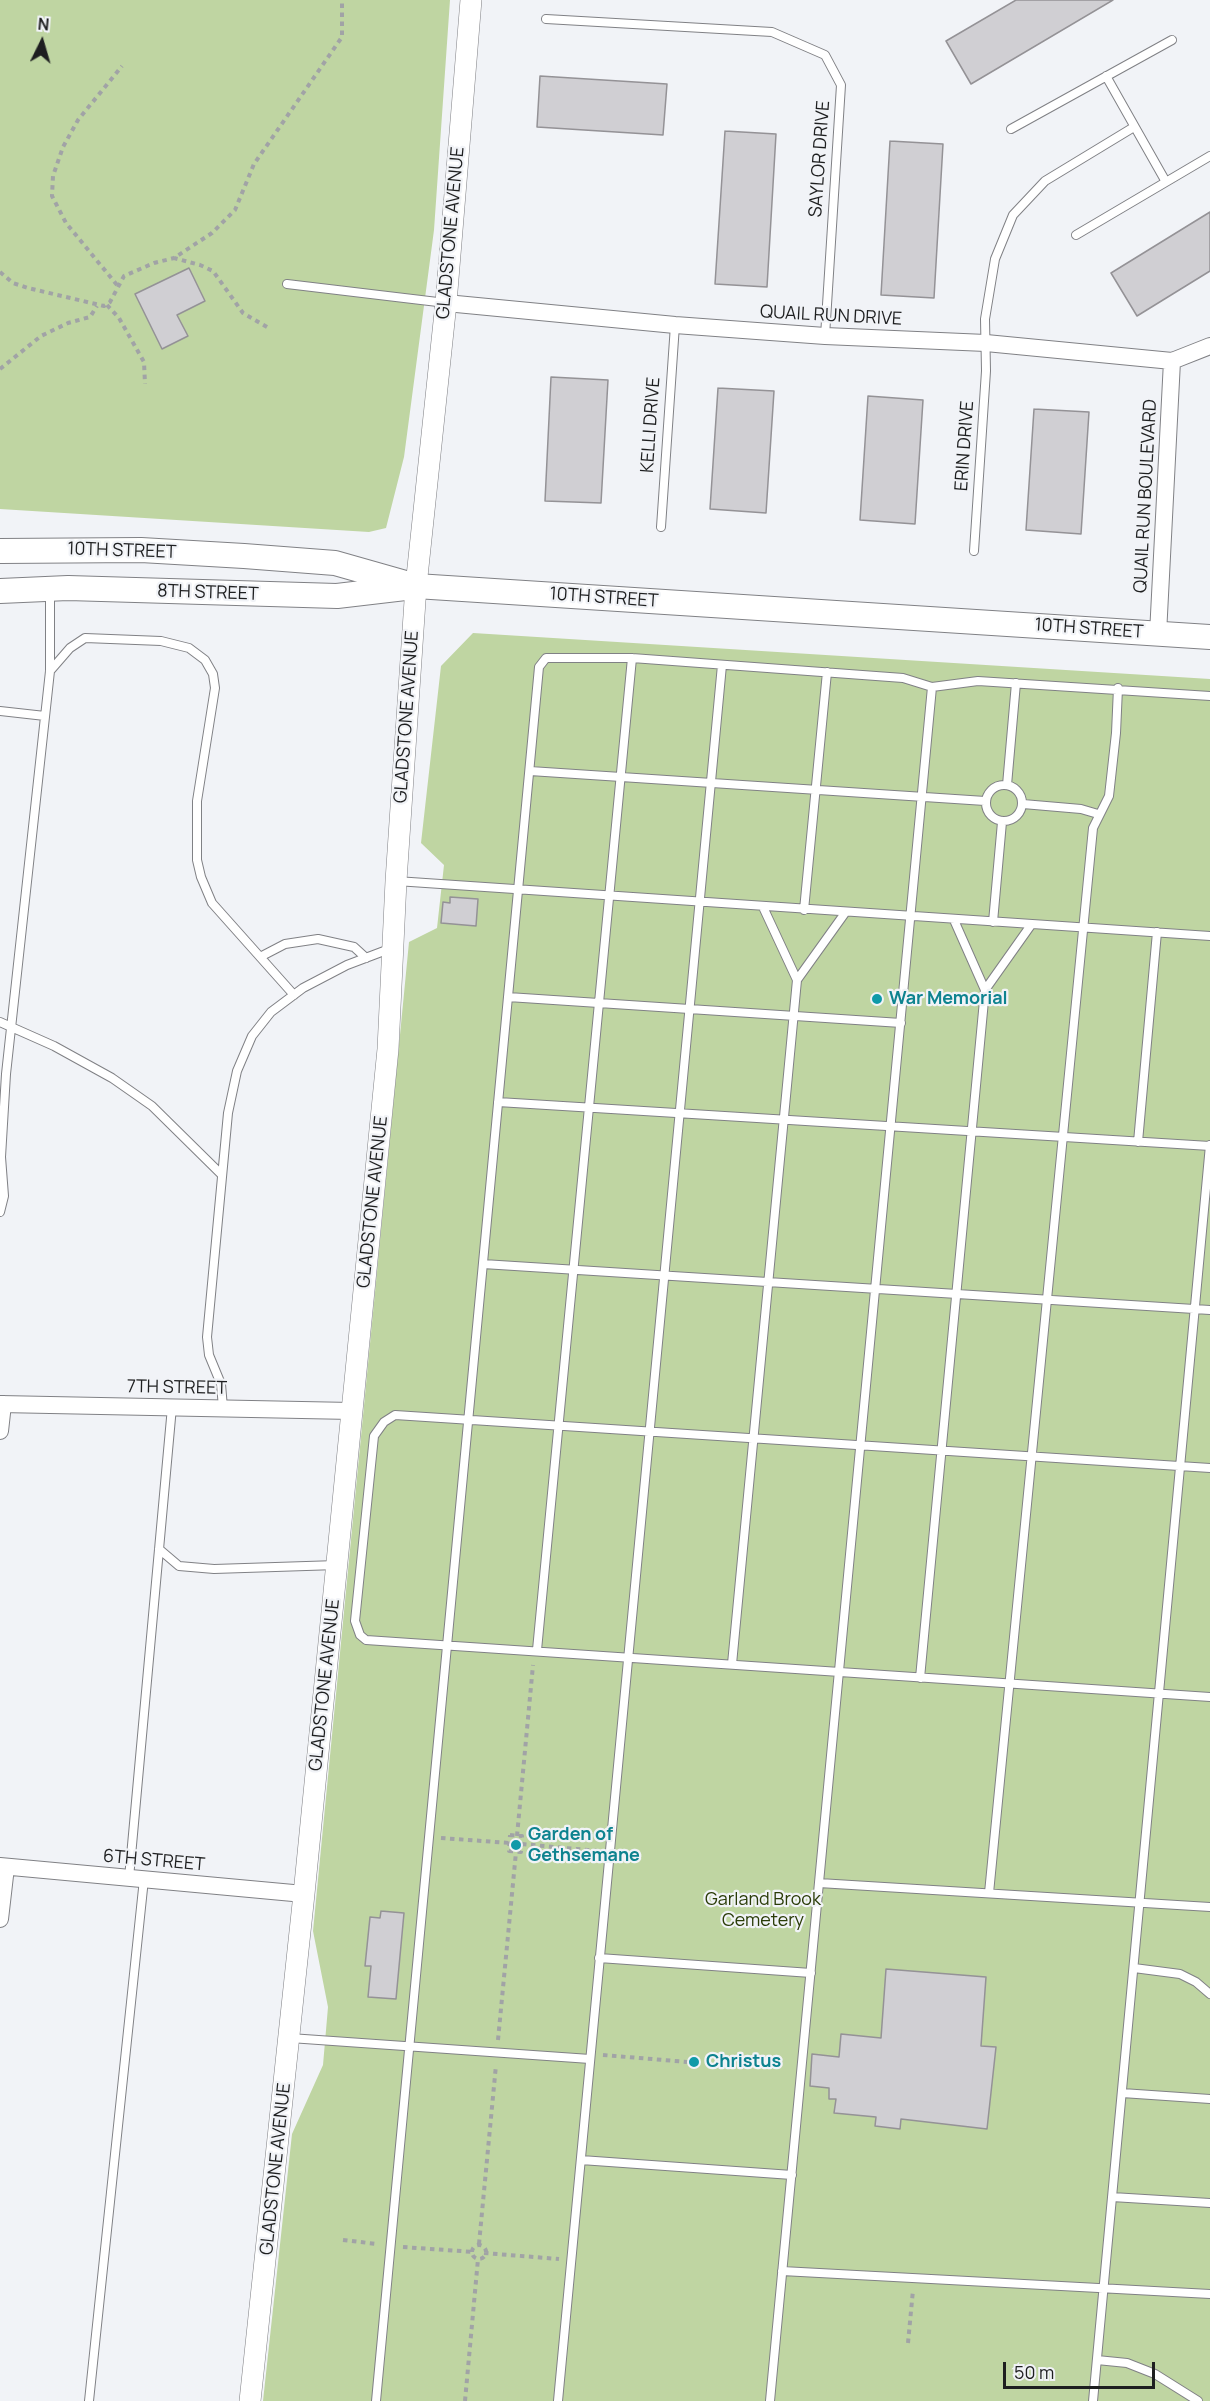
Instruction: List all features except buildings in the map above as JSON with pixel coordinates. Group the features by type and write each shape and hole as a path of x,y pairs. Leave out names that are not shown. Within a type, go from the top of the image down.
{"main road":[{"name":"10TH STREET","path":"0,551 141,550 335,563 416,586 1210,636"},
{"name":"8TH STREET","path":"0,591 50,589 337,596 416,586"}],"street":[{"name":"GLADSTONE AVENUE","path":"250,2401 290,2038 388,1049 396,881 416,586 446,303 471,0"},
{"name":"QUAIL RUN DRIVE","path":"446,303 675,325 825,336 986,343 1172,361 1210,346"},
{"name":"QUAIL RUN BOULEVARD","path":"1158,633 1172,361"},
{"name":"7TH STREET","path":"1,1404 352,1411"},
{"path":"0,1431 1,1404"},
{"path":"0,1919 3,1866"},
{"name":"6TH STREET","path":"3,1866 304,1894"}],"lane":[{"name":"SAYLOR DRIVE","path":"546,19 772,32 825,56 841,85 825,336"},
{"path":"1011,129 1172,40"},
{"path":"1106,76 1166,182"},
{"name":"ERIN DRIVE","path":"974,551 986,343 985,319 995,260 1013,215 1045,181 1134,128"},
{"path":"1076,235 1210,156"},
{"path":"287,284 446,303"},
{"name":"KELLI DRIVE","path":"661,526 675,325"},
{"path":"0,1212 4,1196 2,1145 12,1028 50,671 50,589"},
{"path":"50,671 70,648 85,638 161,641 189,648 205,660 213,674 215,688 197,801 197,860 205,890 212,903 294,995"},
{"path":"376,2401 539,667 546,658 632,658 903,678 932,687 978,681 1016,682 1210,696"},
{"path":"537,1650 632,658"},
{"path":"558,2401 722,664"},
{"path":"804,910 826,672"},
{"path":"1007,785 1016,682"},
{"path":"770,2401 932,687"},
{"path":"989,1893 1093,828 1109,796 1118,688"},
{"path":"0,711 45,716"},
{"path":"530,771 985,801"},
{"path":"1007,785 1018,791 1023,804 1017,817 1002,822 990,815 985,801 993,789 1007,785"},
{"path":"1023,804 1081,809 1098,814"},
{"path":"993,922 1002,822"},
{"path":"396,881 1210,936"},
{"path":"732,1664 797,980 763,907"},
{"path":"797,980 844,913"},
{"path":"920,1678 985,990 954,920"},
{"path":"985,990 1031,924"},
{"path":"1138,1142 1157,933"},
{"path":"260,957 285,944 318,939 354,947 366,958"},
{"path":"223,1408 221,1384 217,1368 209,1354 207,1337 231,1088 244,1052 260,1023 294,995 347,965 392,948"},
{"path":"508,997 901,1023"},
{"path":"0,1022 54,1046 120,1084 160,1114 222,1175"},
{"path":"498,1102 1210,1146 1093,2401"},
{"path":"483,1264 1210,1310"},
{"path":"89,2401 136,1879 159,1549 172,1407"},
{"path":"1210,1468 395,1415 384,1422 374,1436 356,1609 357,1628 366,1640 447,1643 1010,1685 1210,1697"},
{"path":"159,1549 179,1566 214,1569 337,1565"},
{"path":"819,1883 1210,1907"},
{"path":"599,1958 811,1973"},
{"path":"1134,1968 1180,1974 1196,1982 1210,1994"},
{"path":"290,2038 590,2057"},
{"path":"1122,2093 1210,2099"},
{"path":"580,2160 792,2175"},
{"path":"1112,2197 1210,2203"},
{"path":"782,2271 1104,2286 1210,2294"},
{"path":"1097,2360 1127,2363 1155,2374 1198,2401"}],"path":[{"path":"107,305 124,276 154,263 174,258 212,233 235,210 254,164 342,37 342,0"},
{"path":"117,285 66,223 52,196 53,176 63,147 78,120 122,66"},
{"path":"174,258 200,264 213,271 243,313 267,327"},
{"path":"0,272 13,283 28,288 97,306 107,305"},
{"path":"107,305 119,318 144,362 145,384"},
{"path":"0,369 41,336 68,323 90,317 97,306"},
{"path":"517,1836 533,1665 537,1650"},
{"path":"510,1835 517,1836 522,1836 521,1852 509,1851 510,1835"},
{"path":"429,1838 510,1843"},
{"path":"522,1844 609,1852"},
{"path":"590,2057 687,2062"},
{"path":"344,2240 474,2252"},
{"path":"479,2244 484,2246 484,2259 473,2259 474,2252 474,2246 479,2244"},
{"path":"484,2253 571,2260"},
{"path":"465,2401 478,2259"},
{"path":"908,2343 914,2277"}],"green space":[{"path":"0,0 450,0 434,230 404,457 386,528 369,532 0,509"},
{"name":"Garland Brook Cemetery","path":"473,633 1210,679 1210,2401 263,2401 292,2134 323,2065 328,2007 313,1931 409,942 437,928 444,865 421,843 441,666"}],"place":[{"name":"War Memorial","path":"877,999"},
{"name":"Garden of Gethsemane","path":"516,1845"},
{"name":"Christus","path":"694,2062"}]}
